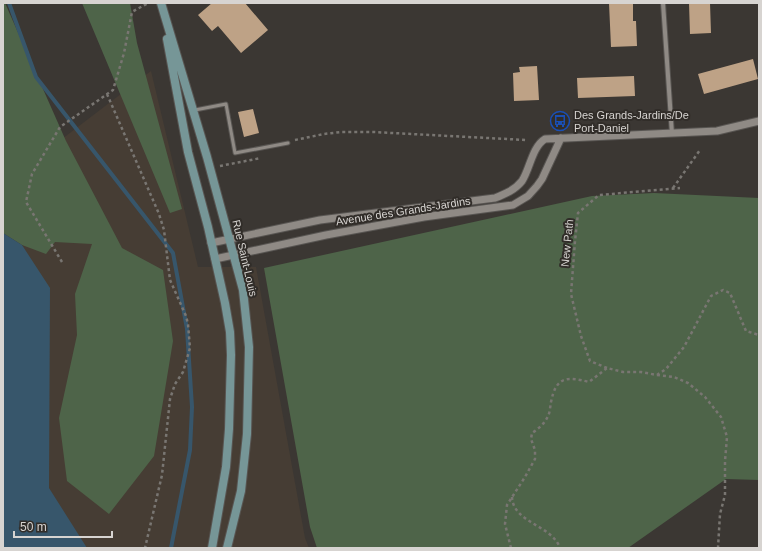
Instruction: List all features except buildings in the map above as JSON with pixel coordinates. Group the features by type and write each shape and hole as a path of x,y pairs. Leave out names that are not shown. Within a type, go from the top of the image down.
{"main road":[{"name":"Rue Saint-Louis","path":"161,3 230,239 242,290 249,347 247,434 243,476 241,491 227,548"},
{"name":"Rue Saint-Louis","path":"161,3 188,152 215,259 230,332 231,355 229,429 226,467 212,548"}],"street":[{"path":"663,3 672,134"},
{"name":"Avenue des Grands-Jardins","path":"211,243 320,220 495,198 512,190 522,181 536,150 545,139 717,131 759,121"},
{"name":"Avenue des Grands-Jardins","path":"215,259 326,235 424,217 513,205 528,196 537,186 542,179 561,138"}],"lane":[{"path":"193,110 226,104 235,153 288,143"}],"path":[{"path":"62,262 26,202 32,174 60,127 113,90 124,53 132,12 148,3"},
{"path":"107,94 159,214 164,230 170,280 186,316 190,337 190,348 183,372 175,384 170,399 162,475 145,548"},
{"path":"288,143 324,134 341,132 372,132 526,140"},
{"path":"672,189 700,150"},
{"path":"220,166 267,156"},
{"name":"New Path","path":"607,368 590,361 581,336 571,294 578,213 599,195 680,188"},
{"path":"657,375 666,369 684,348 711,296 723,290 730,293 746,331 759,335"},
{"path":"511,548 505,524 507,505 535,459 535,450 531,439 532,433 548,417 553,391 561,381 573,378 589,382 607,368 623,372 641,372 674,377 688,383 705,397 721,416 727,437 725,495 720,514 718,548"},
{"path":"512,497 513,504 519,513 554,537 560,548"}],"shaded area":[{"path":"151,71 198,267 256,267 305,538 309,548 3,548 3,301 62,139"}],"green space":[{"path":"3,3 5,3 66,141 122,248 163,270 173,341 154,456 109,514 67,481 59,418 77,335 75,294 92,244 55,242 46,254 22,245 3,233"},
{"path":"82,3 130,3 137,43 182,209 170,213"},
{"path":"654,193 759,198 759,480 726,479 628,548 317,548 310,527 264,268 592,196"}],"water":[{"path":"3,233 22,245 50,288 49,488 87,548 3,548"}],"waterway":[{"path":"9,3 36,77 173,253 187,329 192,407 190,450 171,548"}],"place":[{"name":"Des Grands-Jardins/De Port-Daniel","path":"560,121"}]}
